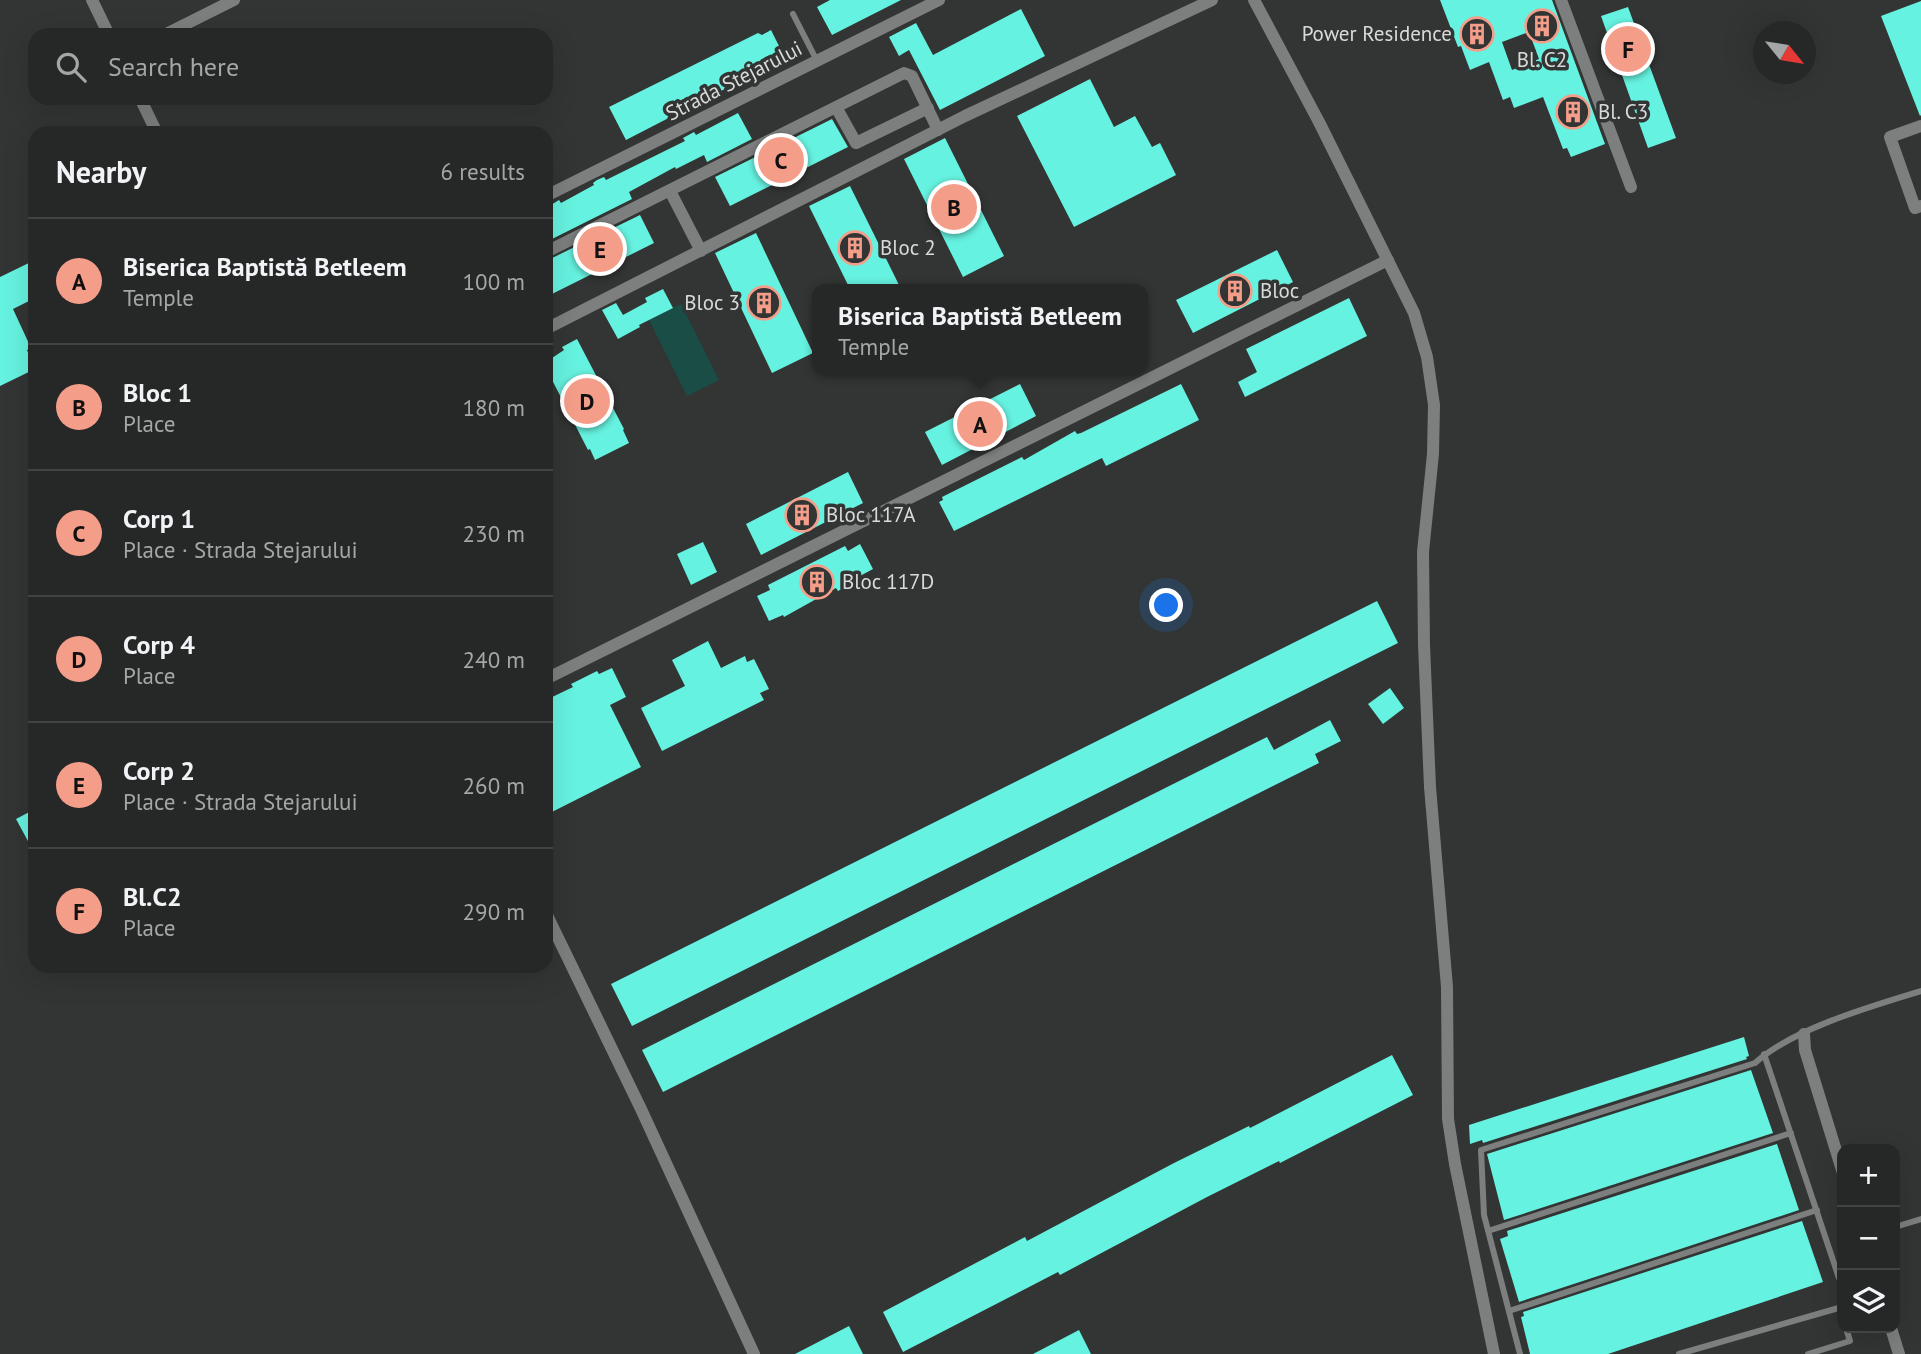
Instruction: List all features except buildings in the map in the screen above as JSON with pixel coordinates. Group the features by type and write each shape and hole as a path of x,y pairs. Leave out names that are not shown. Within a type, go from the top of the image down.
{"street":[{"path":"92,0 106,28"},
{"path":"178,28 234,0"},
{"name":"Strada Stejarului","path":"553,193 939,0"},
{"path":"553,325 938,130 1212,0"},
{"path":"1254,0 1319,122 1414,313 1427,357 1434,405 1433,454 1423,552 1423,596 1430,787 1447,987 1448,1119 1494,1354"},
{"path":"1561,0 1631,187"},
{"path":"553,249 904,73 912,76 938,130"},
{"path":"143,105 154,126"},
{"path":"836,107 856,143 928,108"},
{"path":"1921,125 1890,137 1915,208 1921,206"},
{"path":"670,191 701,251"},
{"path":"553,676 1388,260"},
{"path":"553,928 754,1354"},
{"path":"1804,1034 1805,1050 1837,1154"},
{"path":"1893,1333 1899,1354"}],"lane":[{"path":"793,14 817,61"},
{"path":"1520,1354 1484,1214 1481,1150 1755,1063 1764,1054 1840,1017 1921,991"},
{"path":"1764,1054 1837,1272"},
{"path":"1488,1231 1791,1133"},
{"path":"1509,1311 1816,1210"},
{"path":"1900,1225 1921,1219"},
{"path":"1679,1354 1837,1309"},
{"path":"1808,1354 1850,1341 1848,1333"}],"green space":[{"path":"681,304 719,380 687,396 649,320"}],"place":[{"name":"Bl. C2","path":"1542,26"},
{"name":"Power Residence","path":"1477,34"},
{"name":"Bl.C2","path":"1628,49"},
{"name":"Bl. C3","path":"1573,112"},
{"name":"Corp 1","path":"781,160"},
{"name":"Bloc 1","path":"954,207"},
{"name":"Bloc 2","path":"855,248"},
{"name":"Corp 2","path":"600,249"},
{"name":"Bloc","path":"1235,291"},
{"name":"Bloc 3","path":"764,303"},
{"name":"Corp 4","path":"587,401"},
{"name":"Biserica Baptistă Betleem","path":"980,424"},
{"name":"Bloc 117A","path":"802,515"},
{"name":"Bloc 117D","path":"817,582"}]}
